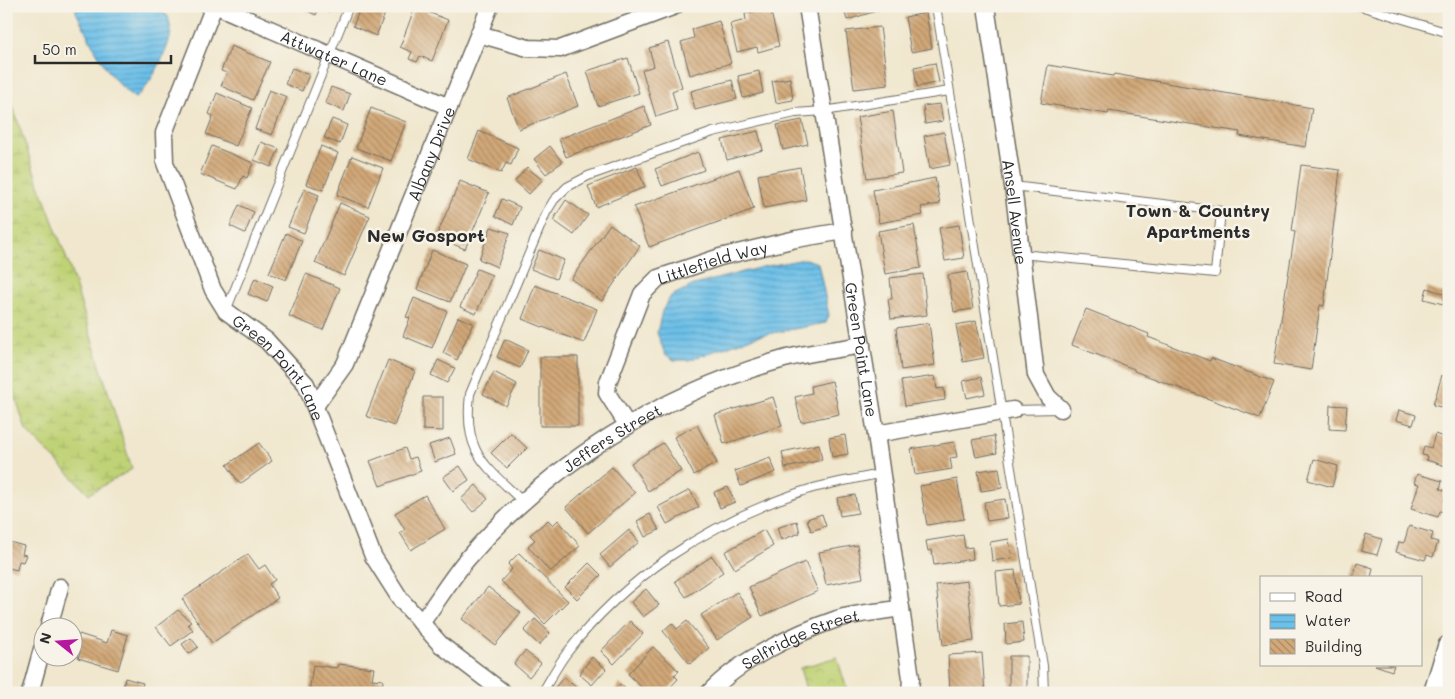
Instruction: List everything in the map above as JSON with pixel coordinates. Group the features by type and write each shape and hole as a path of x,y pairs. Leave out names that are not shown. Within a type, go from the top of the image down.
{"street":[{"name":"Attwater Lane","path":"216,6 449,107"},
{"name":"Green Point Lane","path":"216,6 164,133 164,163 213,290 226,311 267,341 306,384 373,556 401,600 440,645 504,693"},
{"name":"Albany Drive","path":"315,406 346,364 490,6"},
{"path":"479,34 528,48 560,48 675,6"},
{"name":"Green Point Lane","path":"807,6 882,474 911,678 910,693"},
{"name":"Ansell Avenue","path":"986,6 1013,186 1036,375 1048,397 1061,409"},
{"name":"Littlefield Way","path":"628,426 607,393 608,382 642,294 649,286 658,278 720,257 796,239 844,232"},
{"name":"Jeffers Street","path":"421,623 468,559 523,502 580,455 654,410 725,378 785,359 862,345"},
{"path":"876,434 1008,412"},
{"path":"52,616 60,587"},
{"name":"Selfridge Street","path":"709,693 751,660 793,637 839,618 901,608"},
{"path":"1435,693 1449,647"},
{"path":"30,693 37,666"}],"lane":[{"path":"226,311 349,6"},
{"path":"936,6 949,91 1008,412 1043,666 1044,693"},
{"path":"1360,6 1449,33"},
{"path":"523,502 485,464 471,442 467,420 470,394 546,213 554,200 567,187 588,176 713,132 795,113 824,111 949,91"},
{"path":"1013,186 1221,211 1215,273 1020,254"},
{"path":"1008,412 1061,409"},
{"path":"542,693 566,655 604,610 645,575 688,544 749,511 802,491 882,474"}],"green space":[{"path":"6,85 33,168 69,265 132,469 89,494 26,430 6,367"},
{"path":"837,657 848,693 807,693 800,668"}],"water":[{"path":"76,6 152,6 168,16 171,32 166,49 158,68 135,98 125,90 108,70 94,48 76,12"},
{"path":"805,259 818,263 829,315 826,323 757,336 689,360 674,360 665,354 657,333 662,311 671,296 694,285 762,267"}],"building":[{"path":"298,6 331,6 329,12 319,8 316,15"},
{"path":"361,6 388,6 376,36 353,26"},
{"path":"843,6 882,6 883,9 847,20"},
{"path":"415,7 448,20 432,61 420,56 417,62 409,59 412,52 400,47"},
{"path":"770,8 779,46 758,52 757,47 737,52 730,24 746,20 745,14"},
{"path":"926,13 932,48 911,52 905,17"},
{"path":"719,21 731,63 690,75 681,42 694,38 692,29"},
{"path":"880,27 888,85 854,89 846,31"},
{"path":"668,42 682,87 672,91 677,110 656,117 642,70 654,66 649,48"},
{"path":"231,46 270,62 253,100 221,86 227,73 221,71"},
{"path":"628,58 639,93 598,106 587,71"},
{"path":"935,63 939,82 917,87 914,67"},
{"path":"1048,65 1113,76 1114,74 1312,108 1306,147 1239,136 1240,132 1109,111 1108,114 1041,103"},
{"path":"292,68 309,75 302,91 285,84"},
{"path":"759,71 763,93 743,98 738,76"},
{"path":"566,74 578,106 519,129 507,98"},
{"path":"790,78 793,100 776,103 772,81"},
{"path":"732,80 737,99 695,110 691,91"},
{"path":"331,87 350,94 344,111 325,103"},
{"path":"269,90 287,97 272,135 255,129"},
{"path":"217,93 252,108 236,146 206,134 213,116 209,114"},
{"path":"940,104 943,121 925,124 923,106"},
{"path":"644,106 651,125 566,157 559,139"},
{"path":"371,108 406,122 391,161 356,148"},
{"path":"893,111 902,173 867,178 857,117"},
{"path":"332,119 347,125 340,144 324,138"},
{"path":"802,120 808,144 783,150 777,125"},
{"path":"479,131 518,148 511,165 506,163 501,173 468,159"},
{"path":"758,131 763,150 727,160 722,140"},
{"path":"944,132 950,165 930,169 924,136"},
{"path":"261,142 279,149 271,167 254,160"},
{"path":"212,146 253,163 247,178 243,176 237,189 200,174"},
{"path":"321,146 338,153 323,190 306,184"},
{"path":"550,146 562,162 546,174 534,159"},
{"path":"698,152 704,170 662,186 655,169"},
{"path":"352,156 383,168 368,207 337,195"},
{"path":"1301,165 1340,170 1324,306 1320,305 1311,370 1274,364 1295,232 1292,231"},
{"path":"527,167 542,180 529,194 515,181"},
{"path":"637,167 645,187 596,207 588,186"},
{"path":"800,167 806,200 764,208 758,175"},
{"path":"739,169 754,209 649,247 634,207"},
{"path":"935,178 940,204 921,207 923,215 879,223 873,190"},
{"path":"460,181 489,193 465,249 436,237"},
{"path":"304,189 319,195 304,233 288,227"},
{"path":"502,199 520,207 513,225 495,216"},
{"path":"566,200 588,215 574,235 553,220"},
{"path":"340,203 370,216 344,276 315,263"},
{"path":"239,205 254,212 245,233 230,226"},
{"path":"610,224 640,246 602,301 571,279"},
{"path":"914,225 921,268 885,274 878,231"},
{"path":"959,225 964,258 945,261 939,228"},
{"path":"491,227 510,233 497,267 479,259"},
{"path":"286,233 302,241 286,280 269,273"},
{"path":"432,250 466,264 450,302 417,289"},
{"path":"539,250 564,260 556,279 531,269"},
{"path":"477,269 492,275 476,314 460,307"},
{"path":"967,272 973,309 954,312 948,275"},
{"path":"306,274 340,288 323,330 289,316"},
{"path":"923,274 927,315 891,319 888,299 892,299 890,278"},
{"path":"255,278 273,286 267,302 248,294"},
{"path":"535,285 597,309 584,343 522,319"},
{"path":"1427,288 1445,294 1443,304 1424,299"},
{"path":"414,298 447,311 432,348 403,336 410,318 406,317"},
{"path":"1086,309 1149,334 1148,337 1210,361 1211,358 1274,382 1260,418 1134,371 1134,369 1072,345"},
{"path":"458,317 473,323 457,360 443,353"},
{"path":"976,321 984,358 963,362 956,325"},
{"path":"929,323 935,365 901,370 896,328"},
{"path":"505,339 528,350 520,368 497,357"},
{"path":"540,357 578,357 578,426 540,426"},
{"path":"388,360 415,371 394,426 366,416"},
{"path":"438,360 455,368 447,383 431,375"},
{"path":"494,372 517,384 506,406 483,394"},
{"path":"1442,375 1449,377 1449,409 1433,405"},
{"path":"935,376 937,389 944,388 945,400 905,406 901,381"},
{"path":"981,377 985,394 967,398 963,381"},
{"path":"832,381 839,414 801,422 795,397 812,393 811,386"},
{"path":"423,397 443,397 443,431 423,430"},
{"path":"773,397 782,426 724,444 715,415"},
{"path":"1330,405 1347,406 1345,430 1329,429"},
{"path":"1399,410 1416,415 1413,425 1396,420"},
{"path":"697,425 717,463 694,475 674,437"},
{"path":"511,433 527,448 507,468 491,453"},
{"path":"1435,434 1449,439 1449,467 1426,460 1427,456 1422,455 1424,446 1431,448"},
{"path":"845,435 848,454 832,457 829,438"},
{"path":"994,436 997,453 976,457 972,440"},
{"path":"450,438 456,454 435,462 429,445"},
{"path":"954,442 957,457 950,458 952,469 915,475 911,449"},
{"path":"259,443 272,461 240,484 227,465"},
{"path":"663,443 681,471 648,491 631,463"},
{"path":"819,444 822,460 785,468 782,452"},
{"path":"405,448 409,459 416,457 421,471 380,486 370,461"},
{"path":"770,458 776,472 741,486 735,471"},
{"path":"1314,459 1338,466 1332,487 1308,480"},
{"path":"460,466 469,480 453,491 443,477"},
{"path":"612,467 635,493 588,533 566,507"},
{"path":"999,468 1002,488 981,491 978,471"},
{"path":"1417,474 1442,481 1440,489 1447,491 1444,501 1449,503 1446,513 1440,511 1438,517 1411,509 1419,484 1414,483"},
{"path":"957,479 964,519 927,525 920,486"},
{"path":"476,485 488,499 473,512 461,499"},
{"path":"728,487 735,502 720,508 714,492"},
{"path":"690,490 699,507 667,524 658,507"},
{"path":"425,495 445,529 411,550 400,533 405,530 395,513"},
{"path":"855,495 858,513 840,516 837,498"},
{"path":"1005,499 1008,518 987,521 984,502"},
{"path":"650,514 659,530 645,537 637,521"},
{"path":"822,514 826,526 811,531 807,519"},
{"path":"548,520 553,525 558,520 580,546 550,572 528,546 535,540 530,535"},
{"path":"797,521 800,533 781,540 777,528"},
{"path":"1409,526 1433,533 1431,540 1438,542 1433,557 1427,555 1425,560 1396,552 1399,542 1404,543"},
{"path":"629,530 639,542 610,567 600,555"},
{"path":"764,530 773,546 735,569 725,552"},
{"path":"1366,534 1382,539 1377,555 1361,551"},
{"path":"963,535 965,548 972,547 973,559 934,565 932,550 928,551 926,541"},
{"path":"1009,539 1012,558 992,561 990,542"},
{"path":"6,541 24,546 22,554 26,555 23,562 19,561 17,570 9,568 7,575"},
{"path":"857,545 863,578 826,585 819,552"},
{"path":"519,553 568,601 545,624 501,581 512,569 508,564"},
{"path":"248,554 259,569 265,565 275,580 269,584 278,598 212,643 182,599"},
{"path":"712,556 723,572 686,597 675,581"},
{"path":"805,562 818,591 762,616 749,587"},
{"path":"589,563 601,575 577,599 565,587"},
{"path":"1357,563 1373,568 1371,576 1354,576"},
{"path":"1015,570 1019,604 999,606 996,572"},
{"path":"967,581 974,641 943,645 936,585"},
{"path":"488,587 521,613 495,645 462,619"},
{"path":"646,589 659,605 643,617 631,602"},
{"path":"737,592 753,617 717,640 701,615"},
{"path":"178,610 191,622 188,624 193,630 171,646 156,627"},
{"path":"535,619 550,633 539,645 524,631"},
{"path":"630,621 643,634 614,664 601,651"},
{"path":"687,621 709,648 690,664 663,631 672,623 677,629"},
{"path":"1022,622 1024,642 1006,644 1005,624"},
{"path":"111,630 128,635 118,670 82,659 82,635 107,643"},
{"path":"191,638 198,647 189,654 182,644"},
{"path":"653,647 679,671 674,675 678,679 665,693 648,693 628,674"},
{"path":"525,651 541,663 529,677 514,664"},
{"path":"982,653 985,693 950,693 948,655"},
{"path":"1009,656 1027,656 1027,692 1009,692"},
{"path":"592,657 606,669 592,685 579,674"},
{"path":"338,664 374,668 372,679 383,680 382,693 309,693 313,665 337,668"},
{"path":"1378,666 1394,666 1392,671"},
{"path":"564,677 580,691 579,693 551,692"},
{"path":"125,678 143,683 140,693 122,692"},
{"path":"620,684 630,693 612,693"}],"district":[{"name":"Town & Country Apartments","path":"1198,220"},
{"name":"New Gosport","path":"426,235"}]}
